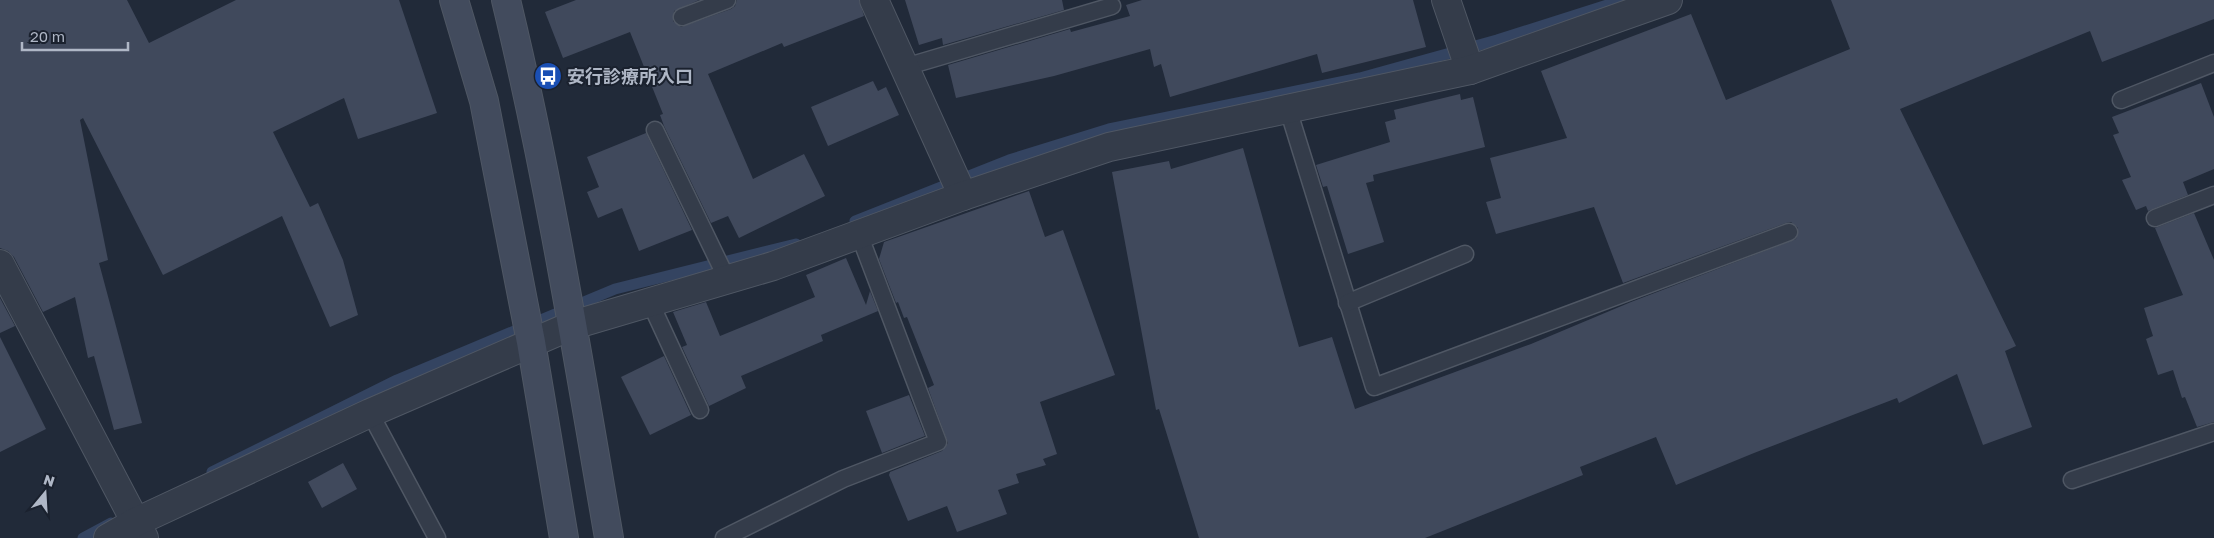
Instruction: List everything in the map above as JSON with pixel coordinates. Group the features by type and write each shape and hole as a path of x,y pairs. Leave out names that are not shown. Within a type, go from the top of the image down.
{"street":[{"path":"454,0 484,101 531,342 564,538"},
{"path":"506,0 531,105 573,325 609,538"},
{"path":"874,0 963,196"},
{"path":"1446,0 1470,70"},
{"path":"108,538 140,530 370,413 573,325 773,266 963,196 1109,147 1470,70 1662,1"},
{"path":"0,264 140,530"}],"lane":[{"path":"682,17 727,0"},
{"path":"904,67 1112,6"},
{"path":"2121,100 2214,63"},
{"path":"1288,109 1374,387 1789,232"},
{"path":"655,130 728,280"},
{"path":"2155,218 2214,195"},
{"path":"724,538 843,479 938,442 859,234"},
{"path":"1348,303 1465,254"},
{"path":"650,302 700,410"},
{"path":"370,413 437,538"},
{"path":"2072,480 2214,432"}],"building":[{"path":"0,0 127,0 149,43 236,0 399,0 437,113 358,139 344,98 273,132 310,207 318,203 343,260 358,315 330,327 282,216 163,275 83,118 80,120 108,260 99,263 142,423 114,430 94,356 88,358 75,297 43,312 14,257 8,251 0,248"},
{"path":"576,0 699,0 674,11 673,21 681,27 731,9 735,6 737,0 859,0 864,16 784,47 782,43 708,74 753,179 804,154 825,196 739,238 728,216 711,223 664,126 660,115 663,114 630,32 563,58 545,12"},
{"path":"905,0 1062,0 1064,10 943,45 942,38 919,45"},
{"path":"1142,0 1413,0 1426,47 1322,73 1317,54 1170,97 1161,64 1154,67 1150,49 1054,76 956,98 948,65 1070,29 1071,32 1130,16 1126,5"},
{"path":"1831,0 2214,0 2214,19 2102,62 2090,31 1900,109 2016,346 2005,351 2032,427 1983,445 1957,374 1899,403 1897,398 1676,485 1656,437 1580,467 1583,475 1425,538 1199,538 1159,409 1156,410 1112,172 1169,161 1171,169 1243,148 1299,347 1332,337 1355,409 1531,344 1631,302 1796,239 1798,228 1791,222 1786,223 1623,283 1594,207 1496,234 1486,202 1501,198 1490,158 1567,138 1541,71 1691,14 1726,100 1850,49"},
{"path":"873,81 878,91 886,87 899,115 828,146 811,107"},
{"path":"2201,83 2214,117 2214,169 2183,182 2188,195 2148,211 2146,206 2136,210 2122,180 2131,177 2113,135 2119,133 2112,117"},
{"path":"1460,94 1461,100 1473,97 1485,147 1373,175 1374,181 1366,183 1384,242 1348,254 1327,186 1323,187 1316,165 1390,142 1385,122 1396,119 1394,110"},
{"path":"646,133 692,230 639,251 622,208 598,218 587,192 599,187 587,157"},
{"path":"1029,191 1045,237 1063,230 1115,375 1040,402 1057,454 1043,459 1046,465 1016,474 1019,483 998,490 1007,514 957,532 947,506 908,521 889,475 890,472 942,451 948,443 928,388 934,385 907,317 904,318 898,302 896,303 879,259 884,242"},
{"path":"2194,213 2214,260 2214,422 2197,427 2185,397 2182,398 2173,370 2158,375 2146,339 2153,336 2144,308 2183,295 2155,228"},
{"path":"846,258 866,305 870,291 878,311 821,335 823,341 741,376 746,388 709,406 682,347 687,345 673,312 706,302 720,336 815,297 806,275"},
{"path":"0,298 15,326 0,333"},
{"path":"0,337 46,429 0,452"},
{"path":"664,356 691,415 650,435 621,377"},
{"path":"909,395 925,436 882,453 866,411"},
{"path":"343,463 357,489 322,508 308,482"}],"waterway":[{"path":"855,221 1009,160 1109,129 1360,78 1497,40 1623,0"},
{"path":"212,472 397,380 615,289 796,244"},
{"path":"83,538 111,523"}],"place":[{"name":"安行診療所入口","path":"548,76"}]}
